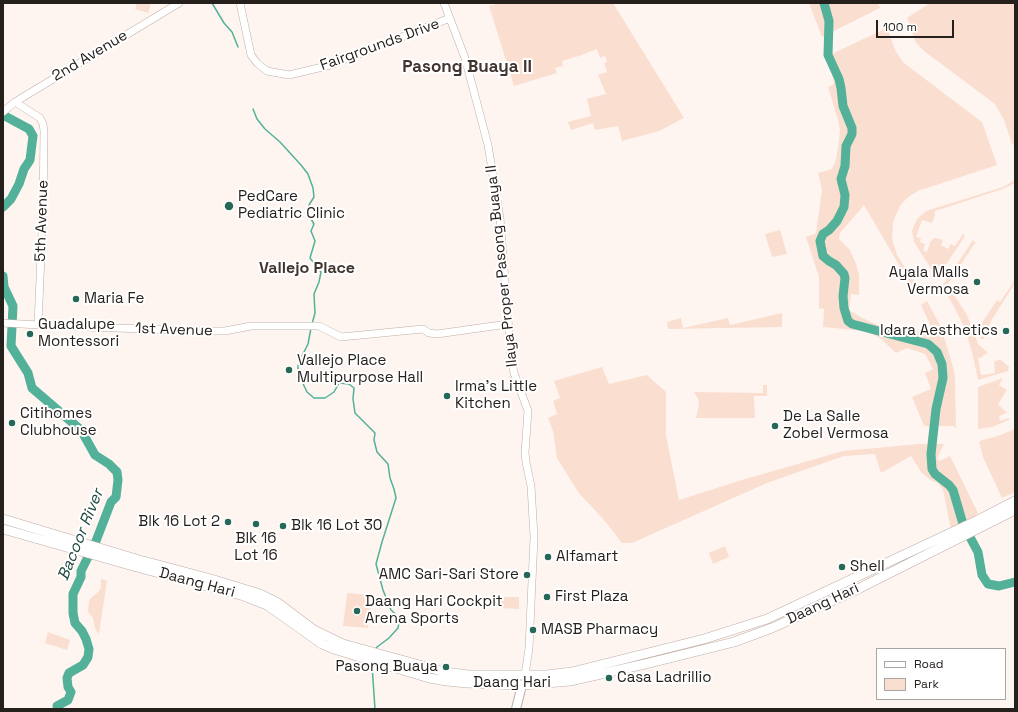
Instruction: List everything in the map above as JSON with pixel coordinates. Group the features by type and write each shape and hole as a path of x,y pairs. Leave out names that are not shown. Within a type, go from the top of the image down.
{"main road":[{"name":"Daang Hari","path":"383,659 429,678 467,683 522,685 570,681 734,642 772,628 854,591 978,524 1015,501"},
{"name":"Daang Hari","path":"978,524 1015,510"},
{"name":"Daang Hari","path":"3,519 83,548"},
{"name":"Daang Hari","path":"3,529 83,548 228,588 260,594 270,598 314,630 361,653 456,674 525,675 547,675 572,672 704,639 741,628 767,619 955,536"},
{"path":"516,709 522,685"}],"street":[{"name":"2nd Avenue","path":"3,112 13,104 179,3"},
{"name":"Fairgrounds Drive","path":"240,3 251,55 257,63 267,71 289,75 331,65 450,18"},
{"name":"Ilaya Proper Pasong Buaya II","path":"444,3 465,58 488,145 500,218 511,357 514,373 528,411 525,452 531,486 534,537 531,624 525,675"},
{"name":"5th Avenue","path":"13,104 40,118 44,131 45,144 38,325"},
{"name":"1st Avenue","path":"4,323 225,331 251,326 320,326 341,337 424,329 429,333 437,334 508,324"}],"green space":[{"path":"137,3 151,3 148,13 135,9"},
{"path":"500,3 613,3 684,118 659,131 622,141 618,126 595,130 593,123 571,130 568,122 591,116 587,99 606,94 598,75 607,72 604,63 607,62 605,56 600,58 597,49 562,61 563,66 555,68 557,73 514,86 489,6"},
{"path":"809,3 878,3 880,8 822,37"},
{"path":"930,3 1015,3 1015,146 1012,144 1004,120 995,104 924,51 916,43 907,18"},
{"path":"887,28 896,52 904,63 982,122 997,165 918,191 908,197 900,206 893,222 892,239 897,255 917,286 913,289 864,205 840,233 839,239 850,250 859,275 859,295 851,294 849,310 862,318 885,328 901,332 933,331 921,305 927,301 941,327 954,370 956,428 953,426 924,426 912,397 931,389 925,373 933,369 925,354 907,348 896,353 880,338 865,331 823,327 824,309 819,308 819,277 806,237 816,233 822,190 818,173 832,169 835,163 840,130 828,87 834,84 832,74 825,57"},
{"path":"1015,180 1015,183 1003,189 935,211 932,223 922,220 916,237 921,238 920,242 925,244 923,251 927,252 930,242 934,238 941,239 943,241 941,245 948,249 951,244 955,246 963,234 965,236 937,278 914,242 912,231 917,219 926,211 1003,187"},
{"path":"780,230 787,254 772,257 765,234"},
{"path":"973,240 978,245 975,243 948,284 951,286 951,290 967,315 978,344 987,352 987,354 983,355 983,357 978,358 981,375 995,373 994,362 998,360 1001,360 1009,367 1008,371 978,380 965,329 942,286"},
{"path":"1015,280 1015,283 991,321 984,339 981,339 978,329 997,300 1000,302"},
{"path":"782,313 782,327 668,329 667,322 681,318 683,328 728,318 730,325"},
{"path":"602,367 609,384 647,375 666,392 666,435 679,500 843,451 918,444 944,444 937,458 939,461 950,456 978,513 974,517 951,529 943,490 938,483 930,480 921,472 911,456 881,473 875,454 844,456 767,483 632,543 622,543 604,520 578,492 557,458 553,431 548,418 557,414 553,401 560,398 554,381"},
{"path":"1003,378 999,385 1007,390 998,404 1007,413 999,416 1000,421 1009,418 1009,420 992,427 978,429 978,387"},
{"path":"763,385 767,385 767,396 754,396 755,418 696,418 699,405 698,399 694,392 763,393"},
{"path":"1015,429 1015,492 1002,498 983,457 979,442"},
{"path":"725,546 729,557 713,564 709,553"},
{"path":"101,579 107,581 99,634 95,629 93,618 88,612 89,600 100,590"},
{"name":"Daang Hari Cockpit Arena Sports","path":"347,593 371,595 368,628 343,626"},
{"path":"499,597 519,597 519,609 499,608"},
{"path":"48,632 70,640 67,650 45,643"}],"waterway":[{"path":"212,3 224,23 232,32 238,47"},
{"path":"824,3 829,21 828,55 839,79 843,106 852,128 852,134 846,146 845,166 841,179 845,195 844,207 837,221 823,234 820,241 823,256 836,265 844,274 844,308 848,321 852,324 928,344 937,352 942,364 943,378 936,409 931,454 932,469 935,474 953,490 963,524 978,552 982,575 988,584 999,586 1015,582"},
{"path":"253,109 257,119 265,129 280,142 308,174 313,188 314,197 309,205 308,214 314,224 311,231 315,241 310,258 321,272 314,294 315,313 312,324"},
{"name":"Bacoor River","path":"3,115 29,129 33,136 30,160 24,169 19,184 11,199 3,207"},
{"name":"Bacoor River","path":"3,276 4,287 13,306 11,346 28,373 32,388 81,430 95,455 109,464 117,472 118,480 116,497 111,502 96,541 81,571 81,577 73,594 73,613 75,623 82,631 86,639 89,649 88,657 83,665 69,673 67,678 68,687 71,692 68,700 57,706 58,709"},
{"path":"311,328 308,344 298,366 298,373 307,392 314,398 325,398 334,392 339,383 349,384 354,388 353,399 355,413 375,433 374,440 377,452 388,464 390,478 396,498 376,564 383,590 391,610 400,618 398,628 375,650"},
{"path":"372,665 375,709"}],"place":[{"name":"PedCare Pediatric Clinic","path":"229,206"},
{"name":"Ayala Malls Vermosa","path":"977,282"},
{"name":"Maria Fe","path":"76,299"},
{"name":"Idara Aesthetics","path":"1006,331"},
{"name":"Guadalupe Montessori","path":"30,334"},
{"name":"Vallejo Place Multipurpose Hall","path":"289,370"},
{"name":"Irma's Little Kitchen","path":"447,396"},
{"name":"Citihomes Clubhouse","path":"12,423"},
{"name":"De La Salle Zobel Vermosa","path":"775,426"},
{"name":"Blk 16 Lot 2","path":"228,522"},
{"name":"Blk 16 Lot 16","path":"256,524"},
{"name":"Blk 16 Lot 30","path":"283,526"},
{"name":"Alfamart","path":"548,557"},
{"name":"Shell","path":"842,567"},
{"name":"AMC Sari-Sari Store","path":"527,575"},
{"name":"First Plaza","path":"547,597"},
{"name":"Daang Hari Cockpit Arena Sports","path":"357,611"},
{"name":"MASB Pharmacy","path":"533,630"},
{"name":"Pasong Buaya","path":"446,667"},
{"name":"Casa Ladrillio","path":"609,678"}],"district":[{"name":"Pasong Buaya II","path":"467,67"},
{"name":"Vallejo Place","path":"307,269"}]}
